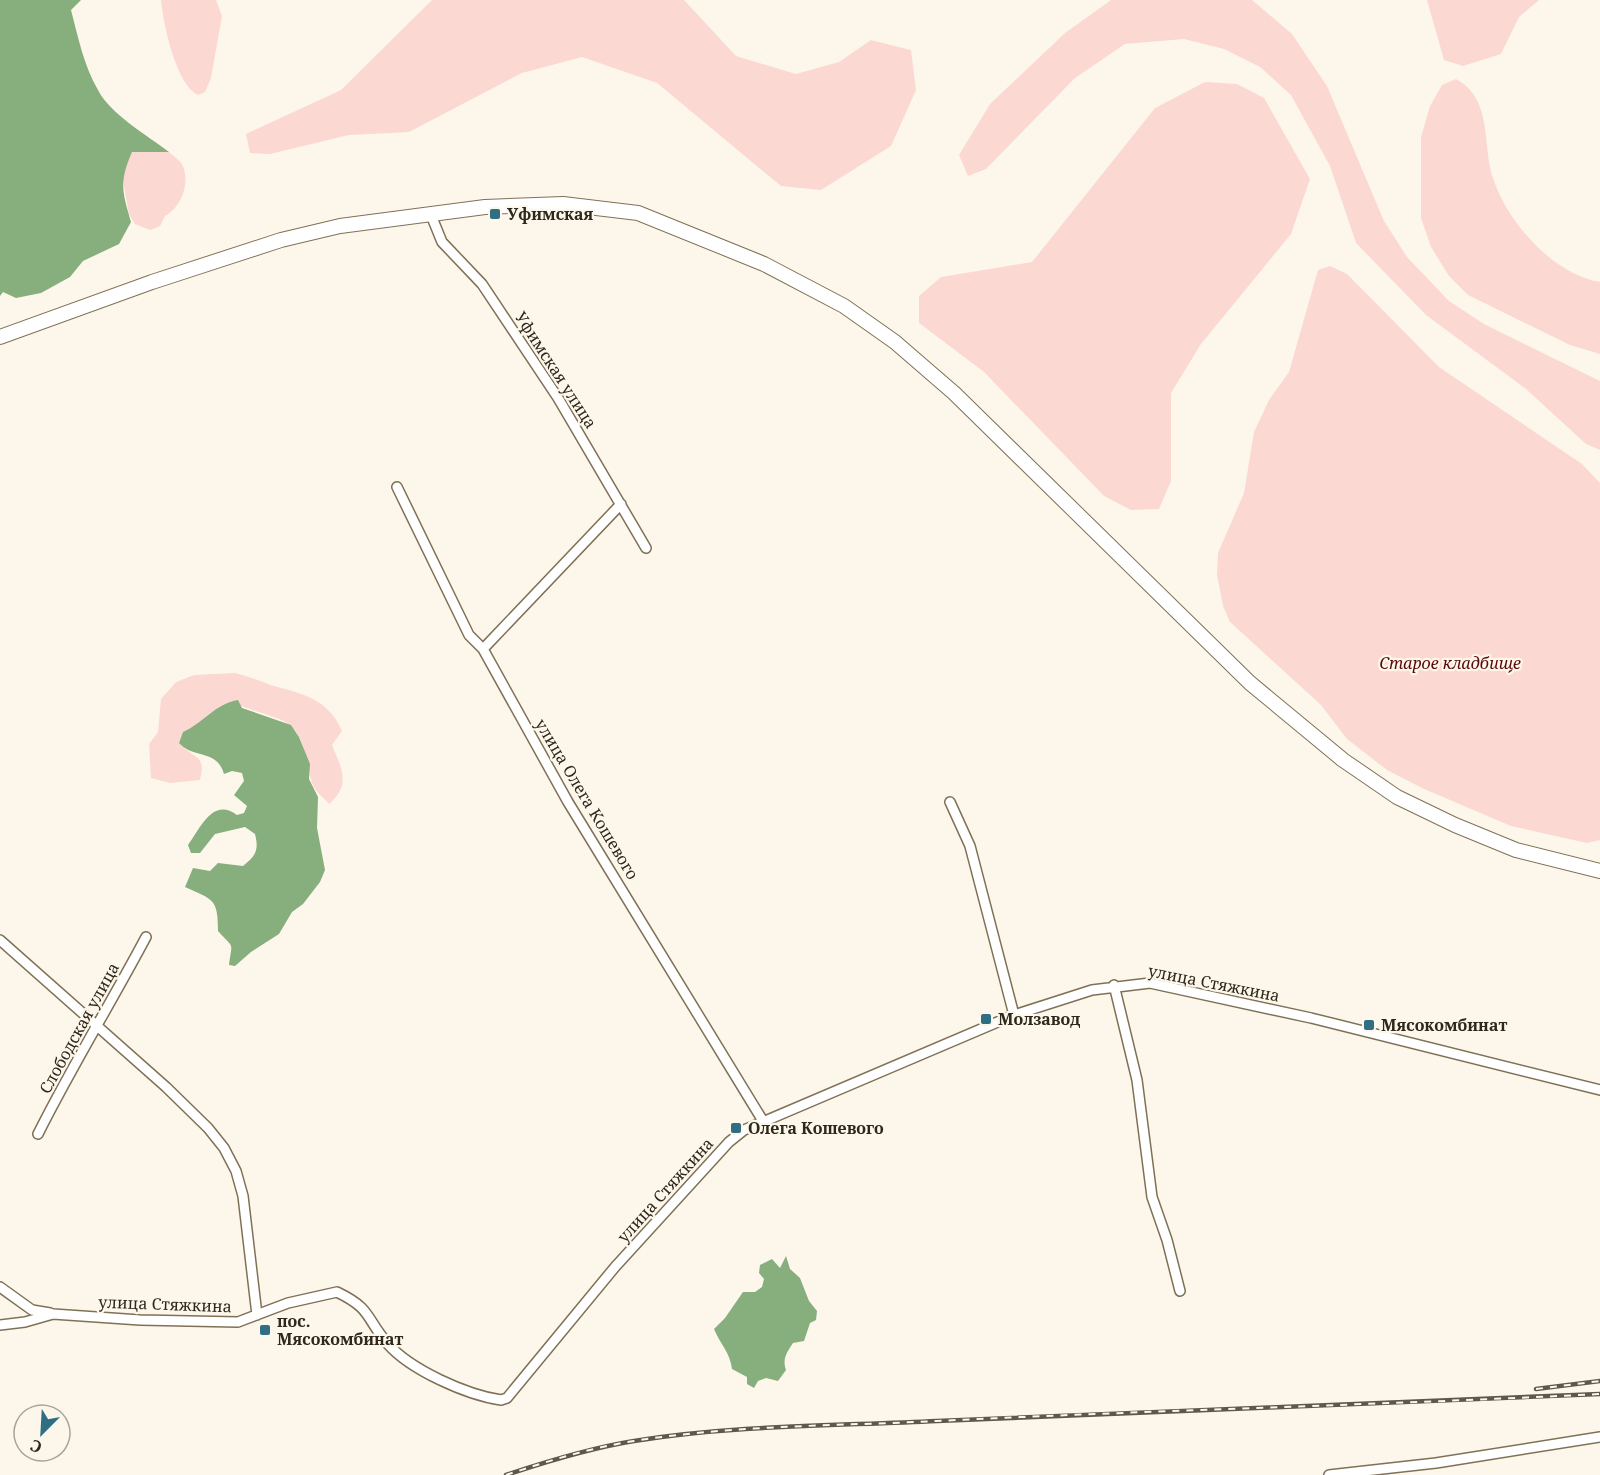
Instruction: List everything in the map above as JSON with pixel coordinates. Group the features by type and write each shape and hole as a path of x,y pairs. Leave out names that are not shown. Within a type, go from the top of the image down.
{"main road":[{"path":"0,337 152,282 281,240 340,226 485,207 564,204 638,213 764,264 844,306 895,342 954,393 1242,675 1343,760 1397,798 1516,850 1600,871"}],"street":[{"name":"Уфимская улица","path":"431,215 442,242 482,284 558,398 646,548"},
{"name":"улица Олега Кошевого","path":"397,488 469,635 483,649 568,802 763,1121"},
{"path":"483,649 621,504"},
{"path":"950,802 970,846 1014,1015"},
{"name":"Слободская улица","path":"38,1134 65,1080 97,1029 146,937"},
{"path":"0,940 193,1113 213,1135 232,1163 243,1196 257,1315"},
{"name":"улица Стяжкина","path":"0,1325 26,1322 53,1314 140,1320 238,1322 288,1303 337,1292 367,1311 387,1342 401,1356 464,1390 501,1401 507,1398 615,1267 729,1142 744,1130 1014,1015 1114,985 1150,983 1311,1018 1600,1090"},
{"path":"1114,985 1137,1080 1152,1197 1167,1240 1180,1291"},
{"path":"0,1287 32,1310 53,1314"},
{"path":"1329,1475 1436,1463 1600,1437"}],"green space":[{"path":"161,0 216,0 222,16 211,78 205,92 198,95 190,89 177,67 168,38"},
{"path":"432,0 684,0 736,56 796,74 839,62 871,40 911,50 916,90 891,146 821,190 781,186 657,83 582,57 522,73 409,132 349,135 270,154 250,153 246,134 341,90"},
{"path":"1111,0 1252,0 1292,34 1327,86 1384,221 1407,257 1449,301 1484,324 1600,381 1600,450 1586,444 1526,389 1426,315 1356,243 1330,166 1291,95 1260,67 1224,49 1184,39 1125,44 1075,78 986,169 968,176 959,155 990,104 1065,33"},
{"path":"1427,0 1539,0 1519,17 1501,54 1463,66 1444,60"},
{"path":"1456,79 1468,88 1476,98 1481,110 1493,178 1509,212 1534,243 1549,257 1565,269 1600,282 1600,354 1570,345 1468,295 1449,276 1431,247 1421,218 1421,137 1430,106 1442,85"},
{"path":"1205,82 1237,84 1264,98 1310,179 1291,234 1201,344 1171,393 1171,481 1159,509 1131,510 1104,496 984,372 919,323 919,296 941,277 1032,262 1155,108"},
{"path":"132,152 169,152 182,164 185,173 185,188 180,201 165,216 160,226 150,230 135,224 129,214 122,175"},
{"name":"Старое кладбище","path":"1330,266 1347,274 1439,367 1582,464 1600,483 1600,840 1587,843 1511,826 1424,789 1387,770 1347,739 1321,705 1230,622 1223,606 1217,575 1218,553 1244,493 1254,432 1269,400 1289,372 1318,270"},
{"path":"235,673 313,699 322,704 336,720 342,731 332,745 341,769 342,783 336,797 329,804 314,787 300,739 291,726 280,719 232,701 195,727 183,732 179,743 200,761 202,772 200,780 170,783 151,778 149,744 158,732 161,699 176,682 194,675"}],"shaded area":[{"path":"0,0 81,0 71,10 85,61 98,90 120,116 169,152 132,152 125,171 123,187 131,222 119,244 83,261 70,277 41,293 16,298 3,292 0,296"},
{"path":"238,700 242,708 291,725 299,737 310,764 309,779 318,797 317,828 325,870 320,882 303,904 292,912 279,934 251,952 235,966 229,965 231,946 218,931 217,912 212,901 185,887 193,868 210,871 218,863 243,866 255,852 257,844 255,834 245,827 215,834 200,853 191,853 188,845 208,816 214,812 229,810 237,815 244,813 247,806 234,795 244,781 242,773 232,771 224,774 216,761 191,751 179,743 183,732 216,709"},
{"path":"786,1256 790,1269 800,1278 809,1301 817,1311 816,1320 810,1323 804,1341 793,1343 789,1349 785,1359 786,1370 778,1381 766,1378 758,1381 754,1388 747,1384 747,1377 732,1369 727,1353 714,1329 725,1318 743,1292 755,1292 762,1287 764,1279 759,1273 760,1265 772,1259 780,1268"}],"railway":[{"path":"1536,1389 1600,1381"},
{"path":"506,1475 569,1455 618,1444 747,1429 1600,1394"}],"place":[{"name":"Уфимская","path":"495,214"},
{"name":"Молзавод","path":"986,1019"},
{"name":"Мясокомбинат","path":"1369,1025"},
{"name":"Олега Кошевого","path":"736,1128"},
{"name":"пос. Мясокомбинат","path":"265,1330"}]}
